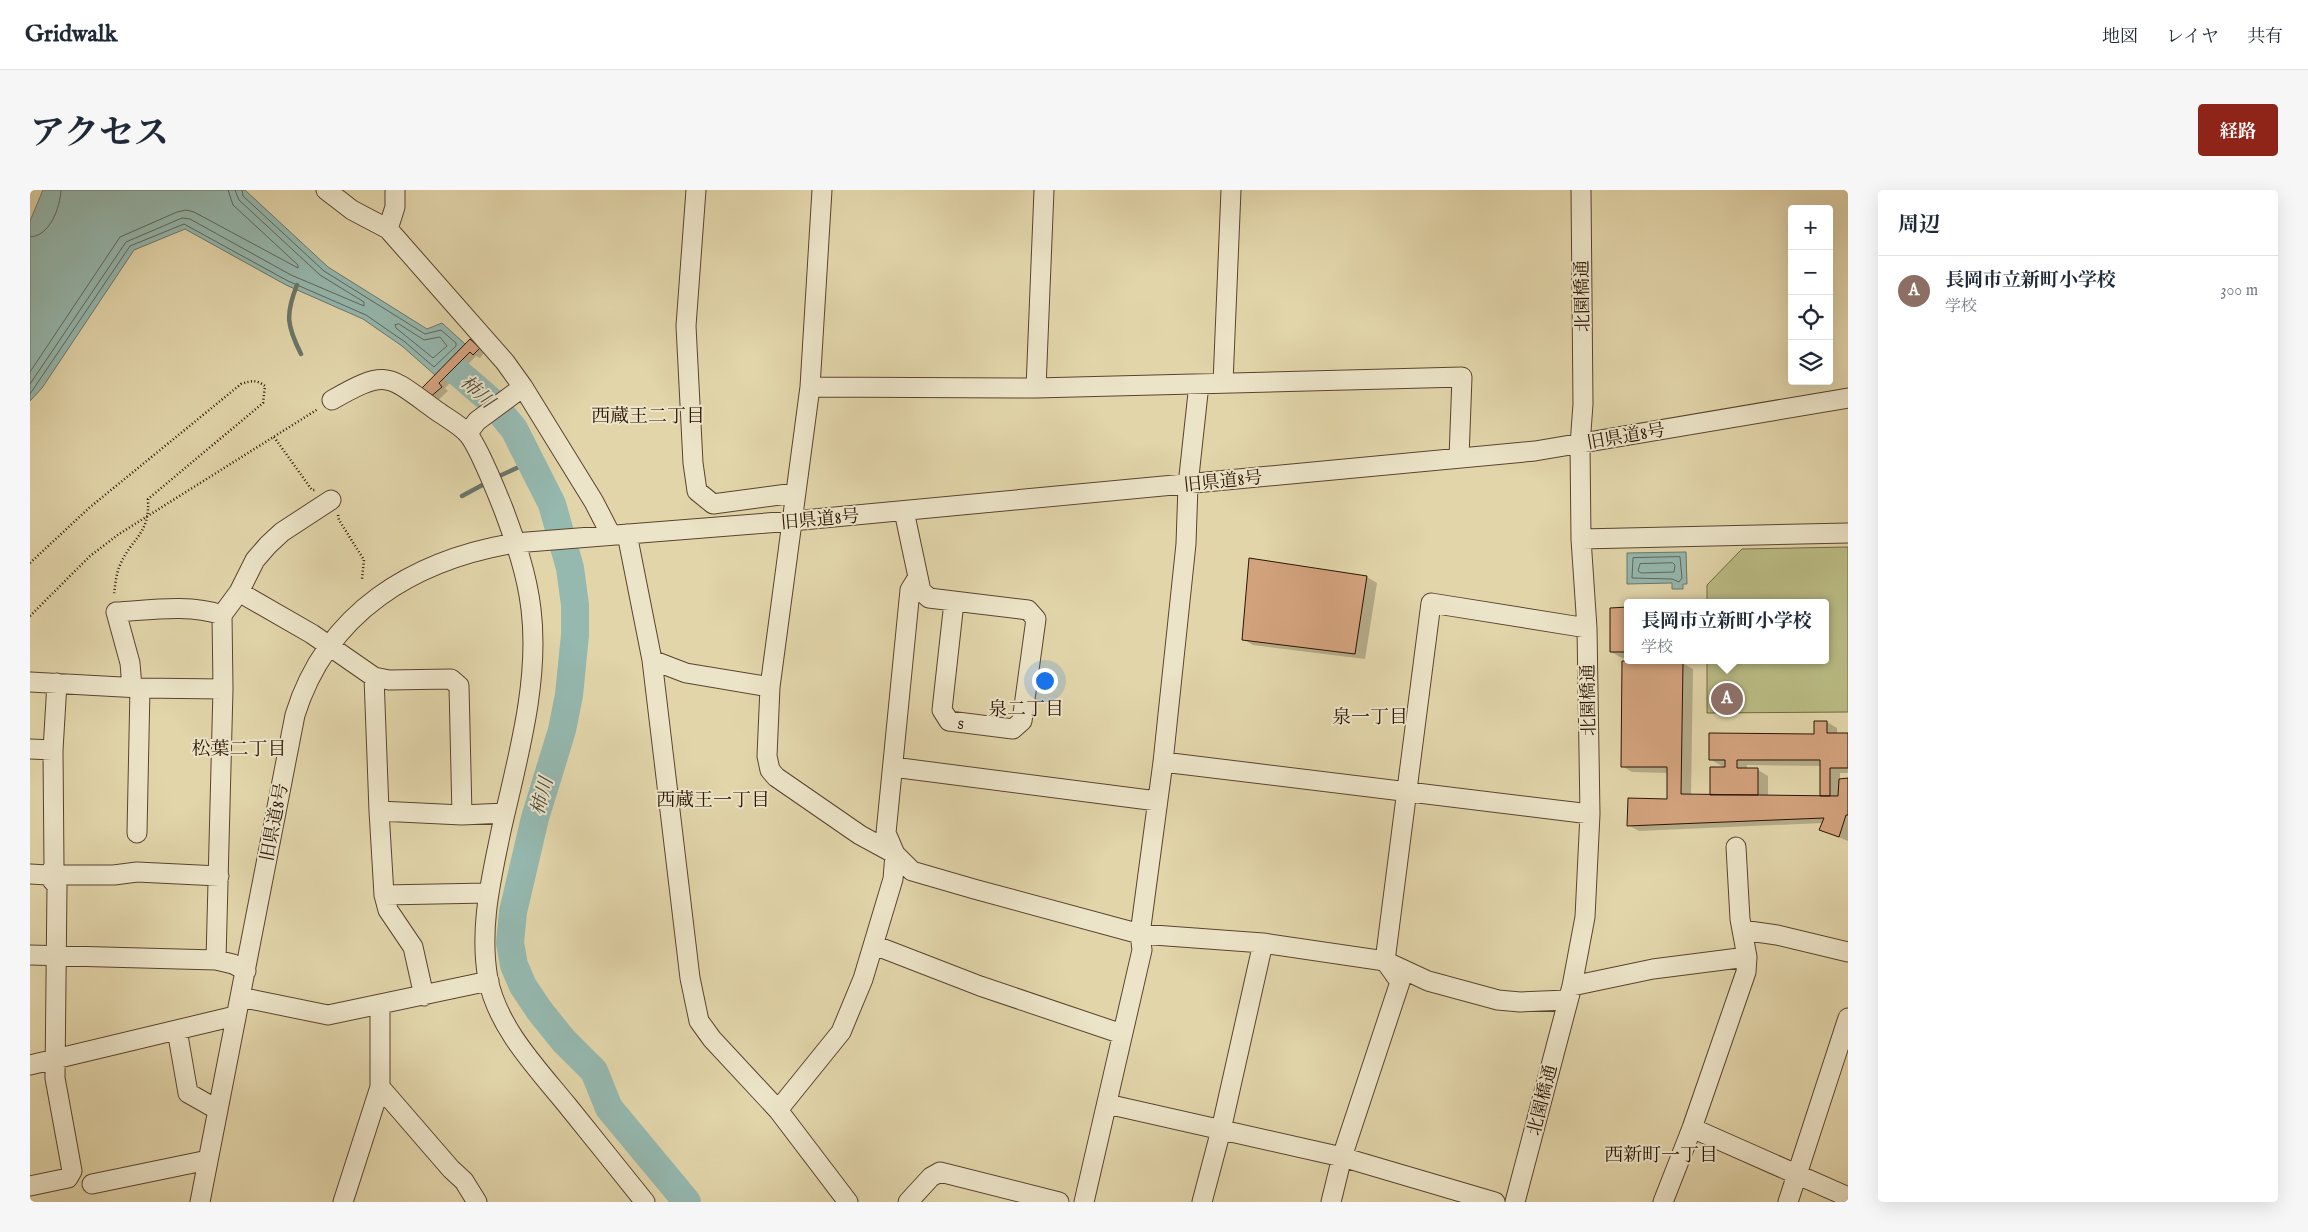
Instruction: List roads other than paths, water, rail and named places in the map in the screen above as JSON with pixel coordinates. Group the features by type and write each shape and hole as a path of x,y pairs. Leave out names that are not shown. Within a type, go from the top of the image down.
{"street":[{"path":"326,190 352,210 388,230 505,362 519,390 594,502 611,535 652,660 693,1001 699,1021 712,1039 778,1110 848,1202"},
{"path":"388,230 395,207 394,190"},
{"path":"696,190 686,326 693,463 697,491 713,504 794,493"},
{"path":"822,190 810,387 794,493 792,522 770,686 767,748 770,770 783,784 860,835 895,854 912,871 1140,934 1263,943 1385,961 1428,981 1498,1000 1520,1002 1570,993 1653,969 1747,957"},
{"path":"1036,388 1044,190"},
{"path":"1223,383 1230,190"},
{"name":"北園橋通","path":"1514,1202 1536,1127 1570,993 1585,917 1590,814 1587,628 1582,539 1580,444 1583,404 1581,190"},
{"path":"810,387 1036,388 1462,377 1459,458"},
{"path":"332,400 364,383 378,378 391,381 472,427 484,466 521,543 530,602 532,652 520,744 488,893 484,941 489,982 512,1036 645,1202"},
{"path":"1084,1202 1142,950 1140,934 1163,762 1186,544 1188,485 1199,384"},
{"path":"472,427 519,390"},
{"name":"旧県道8号","path":"200,1202 295,715 303,690 328,645 353,618 392,587 422,570 486,548 521,543 792,522 1459,458 1580,444 1848,398"},
{"path":"216,960 223,689 222,615 239,592 255,560 268,545 282,532 331,500"},
{"name":"s","path":"904,510 921,591 929,598 1028,610 1036,619 1022,721 1013,729 949,721 942,710 954,602"},
{"path":"1582,539 1848,533"},
{"path":"778,1110 841,1032 874,945 893,879 895,854 886,833 910,590 918,577"},
{"path":"239,592 328,645 374,677 389,680 451,678 459,686 462,815"},
{"path":"1331,1202 1342,1157 1400,982 1385,961 1432,603 1587,628"},
{"path":"137,833 136,688 116,612 190,609 222,615"},
{"path":"652,660 686,673 770,686"},
{"path":"374,677 384,895 388,910 413,947 424,996"},
{"path":"30,682 136,688 223,689"},
{"path":"39,875 54,867 53,750 57,683"},
{"path":"30,749 53,750"},
{"path":"1163,762 1590,814"},
{"path":"892,767 1157,801"},
{"path":"379,811 462,815 505,814"},
{"path":"1663,1202 1692,1128 1746,972 1747,957 1742,930 1736,847"},
{"path":"39,875 114,876 137,872 219,876"},
{"path":"30,1186 68,1178 72,1171 55,1078 58,955 57,886 39,875"},
{"path":"384,895 488,893"},
{"path":"1742,930 1776,935 1848,952"},
{"path":"1202,1202 1221,1130 1263,943"},
{"path":"874,945 980,986 1122,1034"},
{"path":"30,955 216,960 233,964 246,971"},
{"path":"240,997 328,1015 489,982"},
{"path":"343,1202 380,1087 380,1004"},
{"path":"30,1065 235,1016"},
{"path":"1788,1202 1848,1018"},
{"path":"177,1030 188,1093 218,1110"},
{"path":"380,1087 451,1169 464,1181 477,1202"},
{"path":"1107,1104 1342,1157 1495,1202"},
{"path":"1692,1128 1848,1197"},
{"path":"92,1184 208,1160"},
{"path":"908,1202 931,1177 940,1172 1059,1202"}],"water":[{"path":"43,190 245,190 328,267 427,329 442,323 465,344 435,375 402,346 363,319 286,285 185,229 134,250 42,388 30,401 30,221"},
{"path":"1686,552 1687,584 1683,584 1683,589 1672,589 1672,583 1627,584 1627,553"}],"waterway":[{"path":"297,285 293,295 289,320 290,328 301,354"},
{"name":"柿川","path":"454,369 491,401 514,429 552,504 570,568 575,605 575,635 569,695 562,730 535,818 513,912 510,943 514,965 523,986 539,1010 563,1040 594,1071 609,1108 687,1202"},
{"path":"495,478 530,462"},
{"path":"462,496 488,482"}],"place":[{"name":"長岡市立新町小学校","path":"1727,699"}],"district":[{"name":"西蔵王二丁目","path":"648,415"},
{"name":"泉二丁目","path":"1026,708"},
{"name":"泉一丁目","path":"1370,716"},
{"name":"松葉二丁目","path":"239,748"},
{"name":"西蔵王一丁目","path":"713,799"},
{"name":"西新町一丁目","path":"1661,1154"}]}
